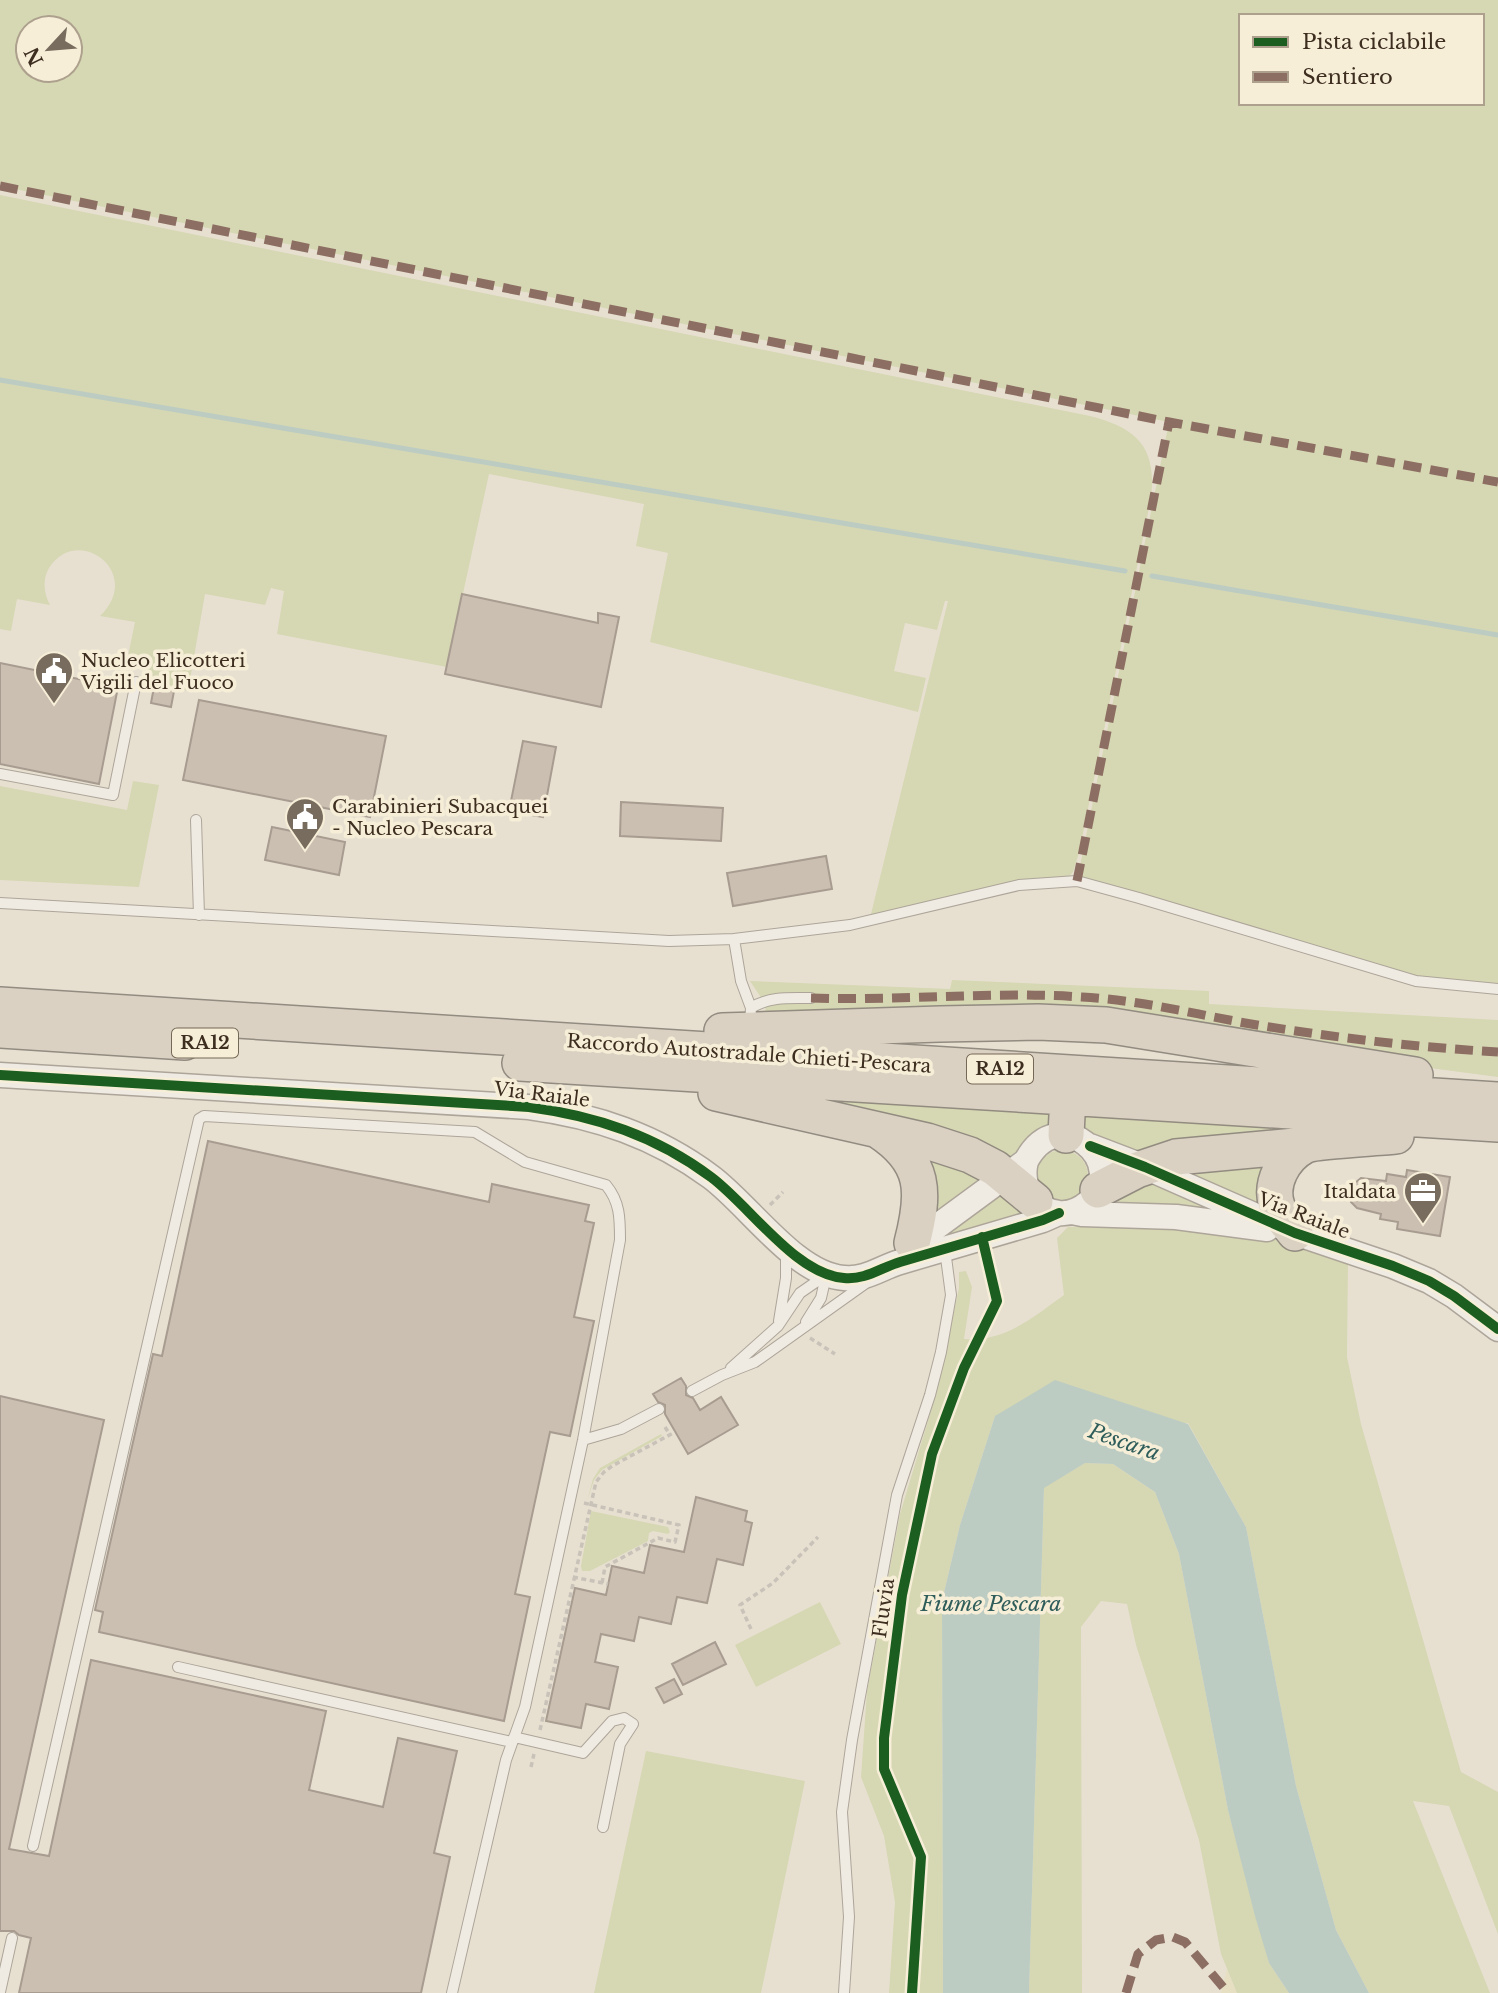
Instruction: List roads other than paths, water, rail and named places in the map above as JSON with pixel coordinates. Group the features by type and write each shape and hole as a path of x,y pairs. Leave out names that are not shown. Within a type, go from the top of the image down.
{"highway":[{"name":"Raccordo Autostradale Chieti-Pescara","path":"0,1006 1498,1100"},
{"path":"502,1038 542,1027 682,1033 750,1019 964,1024 1069,1039 1106,1025 1414,1075 1498,1085"},
{"name":"Raccordo Autostradale Chieti-Pescara","path":"0,1030 1498,1124"},
{"path":"676,1073 700,1090 927,1141 1015,1169 1066,1204 1145,1167 1176,1157 1406,1135 1436,1121"},
{"path":"880,1131 904,1150 918,1177 921,1207 917,1252"},
{"path":"1295,1233 1276,1205 1275,1193 1279,1171 1306,1145"}],"street":[{"name":"Via Raiale","path":"0,1075 529,1107 589,1117 648,1138 684,1158 739,1201 786,1249 827,1275 844,1278 862,1278 917,1252 1066,1204 1082,1214 1176,1217 1295,1233"},
{"name":"Via Raiale","path":"917,1252 1015,1169 1041,1141 1074,1132 1145,1167 1295,1233 1392,1265 1429,1281 1498,1329"},
{"path":"1066,1204 1101,1179 1097,1156 1074,1132"}],"lane":[{"path":"0,774 113,795 136,682"},
{"path":"196,820 199,915"},
{"path":"0,903 669,941 734,939 850,925 1019,885 1077,881 1416,981 1498,989"},
{"path":"734,939 750,1019"},
{"path":"750,1019 761,1002 781,998 811,998"},
{"path":"33,1846 198,1119 204,1116 475,1132 525,1162 606,1185 620,1209 620,1240 583,1440 525,1707 513,1740 452,1993"},
{"path":"778,1326 786,1278 786,1249"},
{"path":"692,1391 755,1362 802,1327 917,1252 951,1295 930,1395 897,1495 843,1799 849,1917 844,1993"},
{"path":"802,1327 821,1298 827,1275"},
{"path":"722,1375 778,1326 800,1293 827,1275"},
{"path":"583,1440 621,1429 659,1409"},
{"path":"178,1667 583,1753 612,1721 624,1718 633,1724 620,1744 603,1827"},
{"path":"0,1992 12,1938"}],"water":[{"name":"Fiume Pescara","path":"1055,1380 1188,1424 1246,1527 1296,1786 1336,1930 1369,1993 1289,1993 1269,1963 1228,1810 1179,1554 1155,1492 1113,1464 1085,1463 1044,1488 1029,1993 943,1993 942,1601 960,1525 995,1416"}],"waterway":[{"path":"0,380 1125,571"},
{"path":"1152,576 1498,635"}],"place":[{"name":"Nucleo Elicotteri Vigili del Fuoco","path":"54,705"},
{"name":"Carabinieri Subacquei - Nucleo Pescara","path":"305,851"},
{"name":"Italdata","path":"1423,1225"}],"water label":[{"name":"Pescara","path":"1124,1442"}]}
